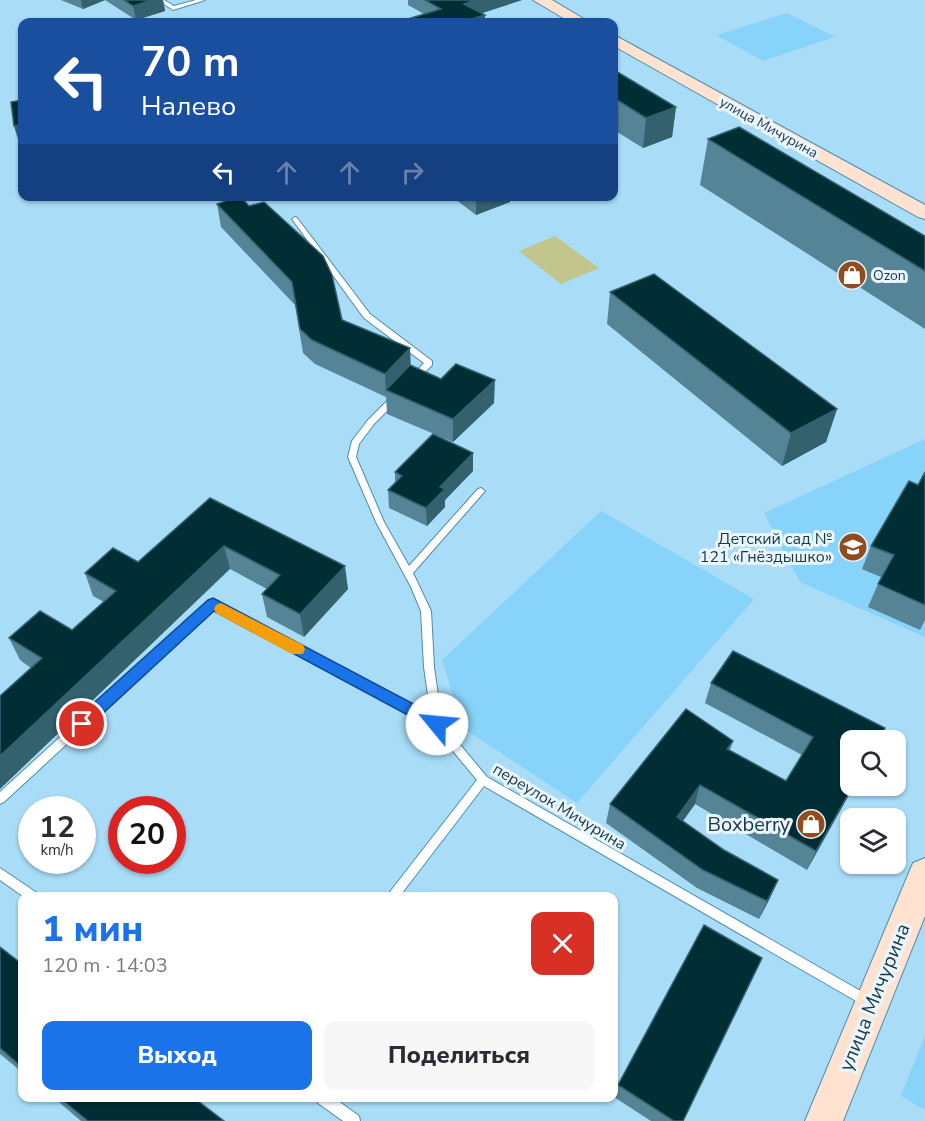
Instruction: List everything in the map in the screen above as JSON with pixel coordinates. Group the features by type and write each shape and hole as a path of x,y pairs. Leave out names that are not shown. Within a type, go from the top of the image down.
{"street":[{"path":"541,0 574,18"},
{"name":"улица Мичурина","path":"618,42 925,213"},
{"name":"улица Мичурина","path":"824,1121 925,874"}],"lane":[{"path":"161,0 173,8 202,0"},
{"path":"295,219 367,316 429,363 371,422 355,444 352,457 380,522 426,611 429,667 437,724"},
{"path":"408,573 481,491"},
{"path":"0,799 213,604 437,724"},
{"name":"переулок Мичурина","path":"437,724 483,780 871,1004"},
{"path":"396,892 483,780"},
{"path":"0,873 26,892"},
{"path":"328,1102 354,1121"}],"shaded area":[{"path":"787,13 835,37 763,61 716,35"},
{"name":"Детский сад № 121 «Гнёздышко»","path":"925,439 925,637 800,582 764,513"},
{"path":"601,511 754,599 577,803 463,728 442,660"},
{"path":"925,1035 925,1110 901,1096"}],"green space":[{"path":"555,236 599,268 561,284 519,251"}],"building":[{"path":"124,0 152,0 133,6"},
{"path":"425,0 475,0 464,4 485,15 475,18 411,18 441,9"},
{"path":"618,72 676,107 646,118 618,100"},
{"path":"18,101 18,125 14,126 11,102"},
{"path":"739,127 925,236 925,271 708,139"},
{"path":"226,201 244,201 249,206 264,202 323,256 332,275 342,320 410,348 385,374 312,340 300,329 292,282 217,204"},
{"path":"654,274 837,409 791,433 610,292"},
{"path":"456,364 495,380 453,419 386,390 410,365 441,379"},
{"path":"433,434 473,453 440,487 445,489 426,508 388,490 402,476 395,472"},
{"path":"925,472 925,605 878,584 894,555 871,546 909,481 918,485"},
{"path":"210,498 345,566 300,614 262,594 280,575 224,546 0,756 0,696 42,658 9,638 40,611 72,630 116,591 85,573 113,548 138,562"},
{"path":"733,651 885,728 884,730 840,730 840,796 847,796 816,851 700,785 677,817 724,850 778,880 767,901 703,870 610,804 686,709 733,741 727,749 786,781 813,737 711,683"},
{"path":"704,925 762,958 683,1121 674,1121 618,1085"},
{"path":"0,947 18,961 18,1064 0,1048"},
{"path":"65,1102 199,1102 224,1121 88,1121"}],"slow traffic":[{"path":"221,609 298,649"}],"place":[{"name":"Ozon","path":"852,275"},
{"name":"Детский сад № 121 «Гнёздышко»","path":"853,547"},
{"name":"Boxberry","path":"811,824"}],"route":[{"path":"82,724 213,604 437,724"}]}
